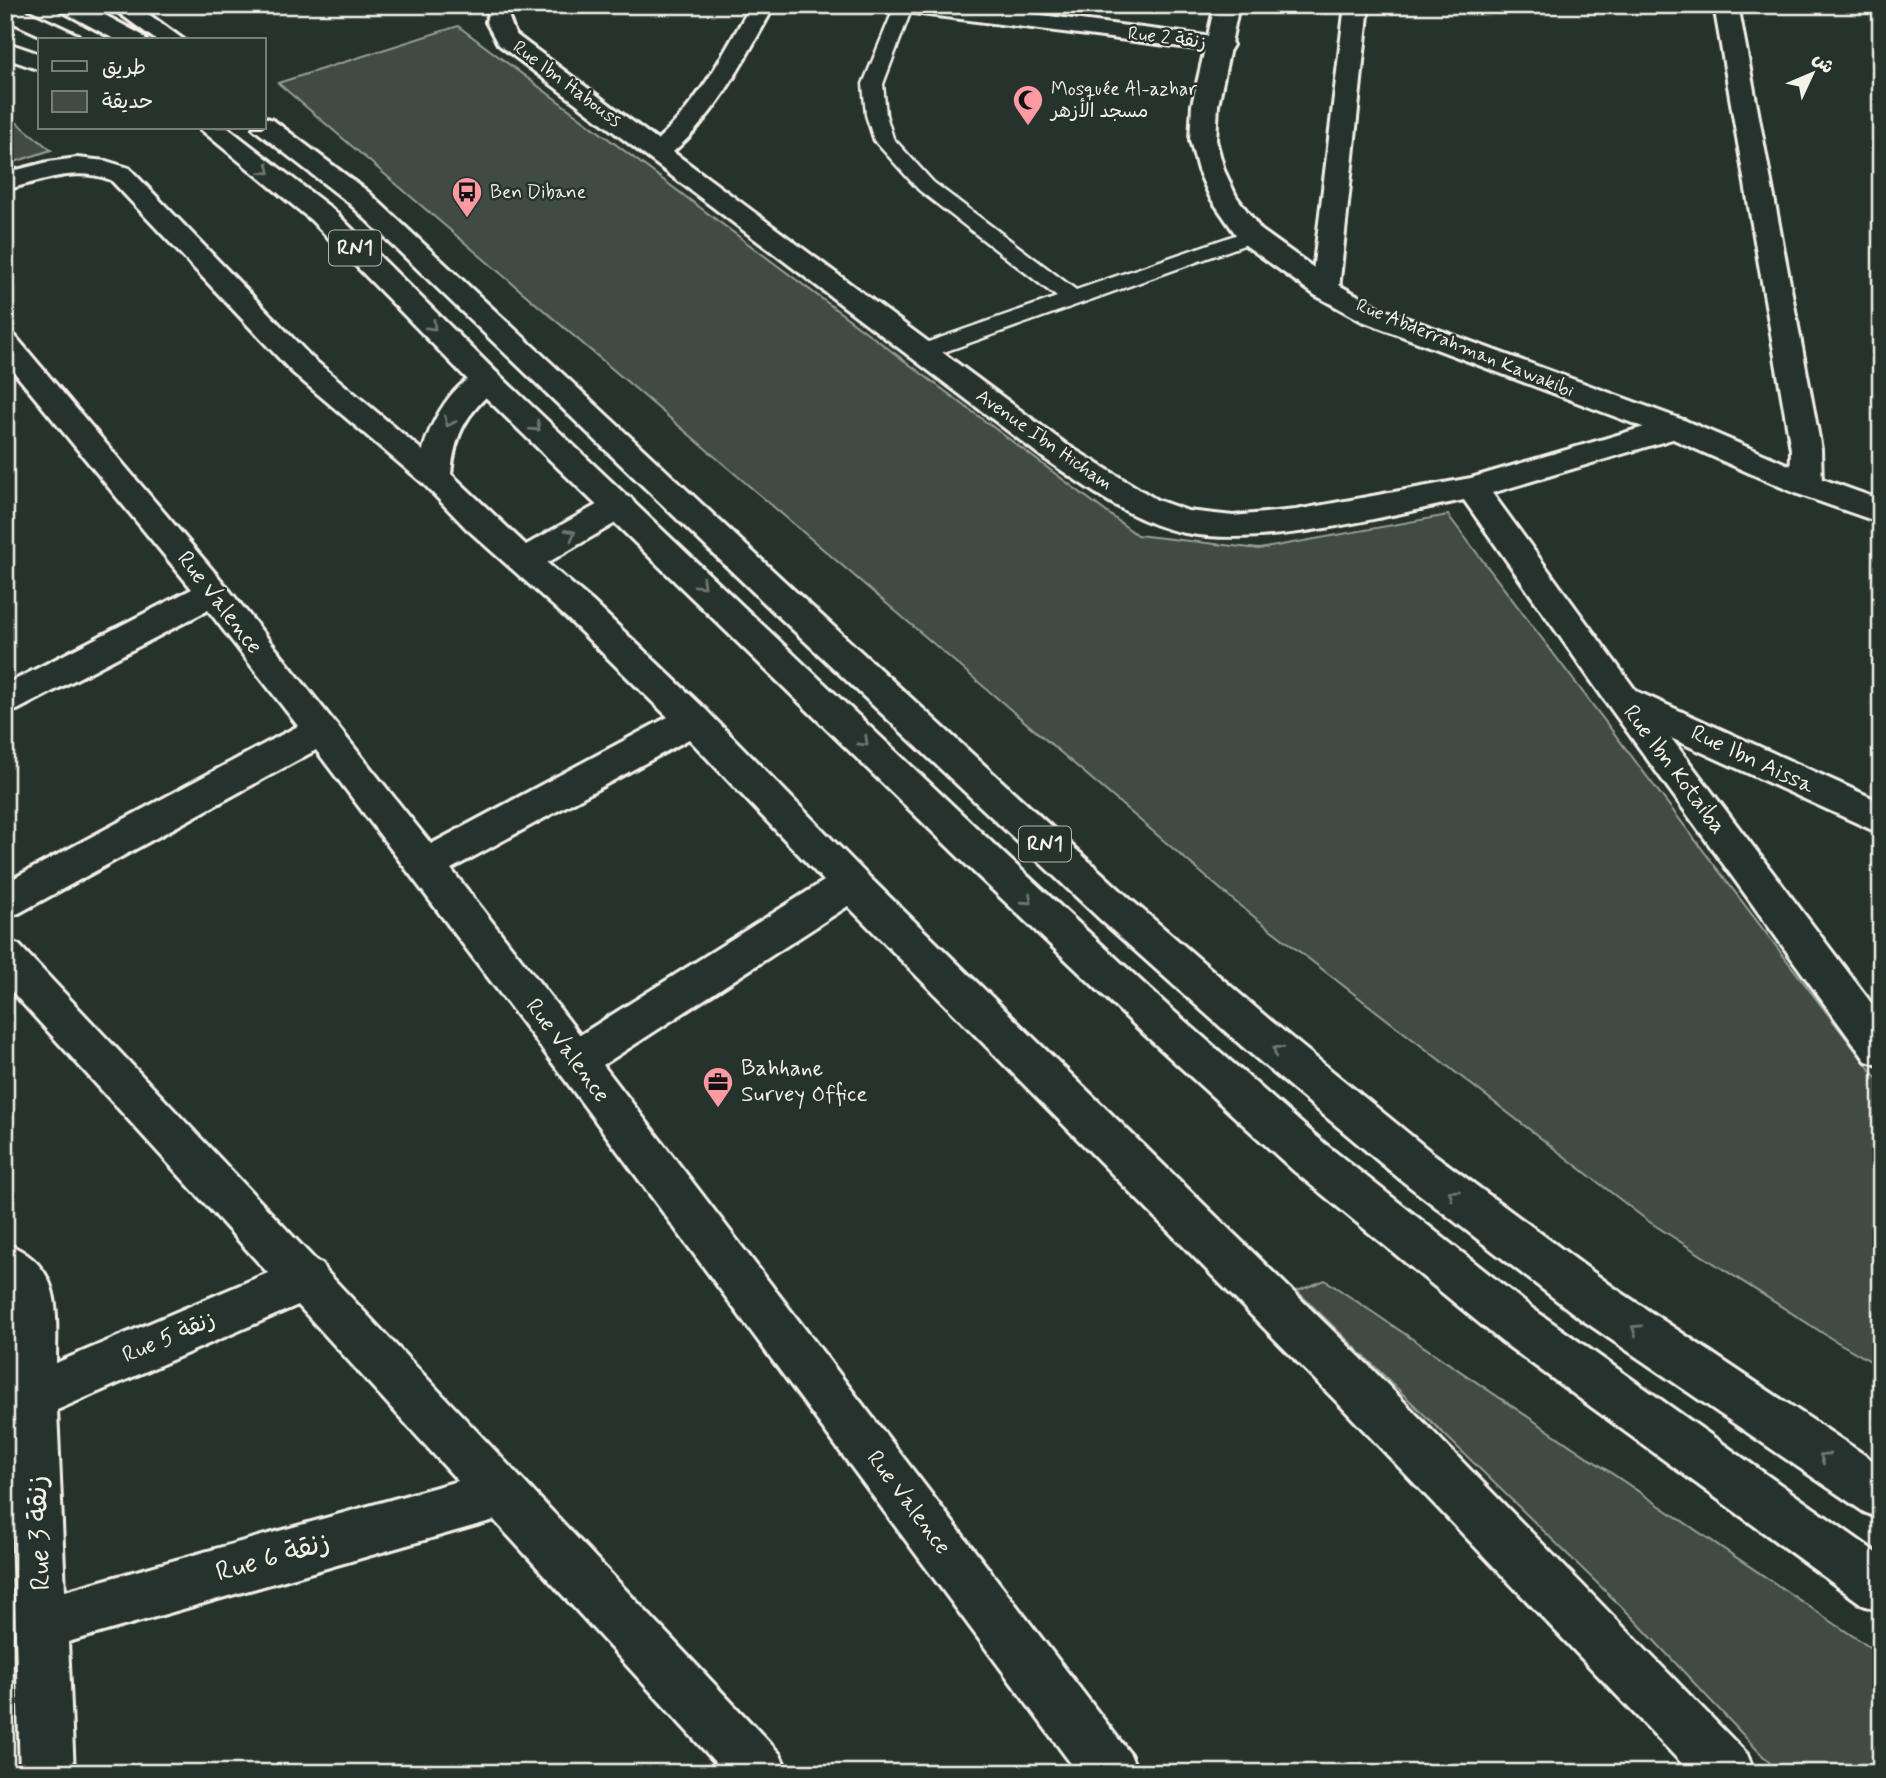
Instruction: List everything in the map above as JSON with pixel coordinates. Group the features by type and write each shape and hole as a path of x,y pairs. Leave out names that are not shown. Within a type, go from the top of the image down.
{"main road":[{"path":"68,5 130,38"},
{"path":"120,5 169,38"},
{"name":"Rue Ibn Habouss","path":"502,5 497,25 506,39 657,153"},
{"path":"657,153 690,124 711,96 763,5"},
{"name":"Rue Abderrahman Kawakibi","path":"1227,5 1205,106 1203,140 1211,170 1223,197 1251,236 1325,289 1372,315 1675,428 1806,485 1881,512"},
{"path":"1325,289 1357,5"},
{"path":"1726,5 1806,449 1806,485"},
{"name":"Rue 2 زنقة","path":"904,6 1064,15 1220,45"},
{"path":"5,10 67,38"},
{"path":"5,49 38,62"},
{"name":"RN1","path":"266,127 368,205 806,622 1116,910 1257,1034 1416,1166 1597,1303 1881,1495"},
{"name":"RN1","path":"215,130 321,214 486,380 1011,883 1156,1020 1310,1157 1517,1325 1881,1587"},
{"name":"Avenue Ibn Hicham","path":"657,153 922,352 1110,488 1146,508 1185,522 1233,527 1296,521 1472,488 1675,428"},
{"path":"5,182 64,166 106,168 120,174 302,365 435,477 522,562 580,610 693,720 851,884 1354,1385 1728,1773"},
{"name":"Rue Valence","path":"5,342 212,593 320,731 575,1061 1111,1773"},
{"path":"435,477 437,454 448,418 463,399 486,380"},
{"name":"Rue Ibn Kotaiba","path":"1472,488 1623,700 1881,1048"},
{"path":"522,562 620,506"},
{"path":"5,701 212,593"},
{"name":"Rue Ibn Aissa","path":"1623,700 1881,819"},
{"path":"424,866 693,720"},
{"path":"5,902 320,731"},
{"path":"575,1061 851,884"},
{"path":"5,957 761,1773"},
{"name":"Rue 3 زنقة","path":"19,1279 33,1396 22,1494 44,1623 47,1773"},
{"name":"Rue 5 زنقة","path":"33,1396 306,1279"},
{"name":"Rue 6 زنقة","path":"44,1623 502,1493"}],"lane":[{"path":"904,6 873,83 876,115 884,140 926,186 1073,298"},
{"path":"922,352 1251,236"}],"green space":[{"path":"458,26 1137,535 1259,549 1448,515 1881,1084 1881,1367 1832,1339 1648,1221 1239,905 278,83"},
{"path":"5,113 51,150 5,165"},
{"path":"1325,1280 1881,1655 1881,1773 1779,1773 1632,1617 1297,1291"}],"place":[{"name":"Mosquée Al-azhar مسجد الأزهر","path":"1028,127"},
{"name":"Ben Dibane","path":"467,219"},
{"name":"Bahhane Survey Office","path":"718,1109"}]}
